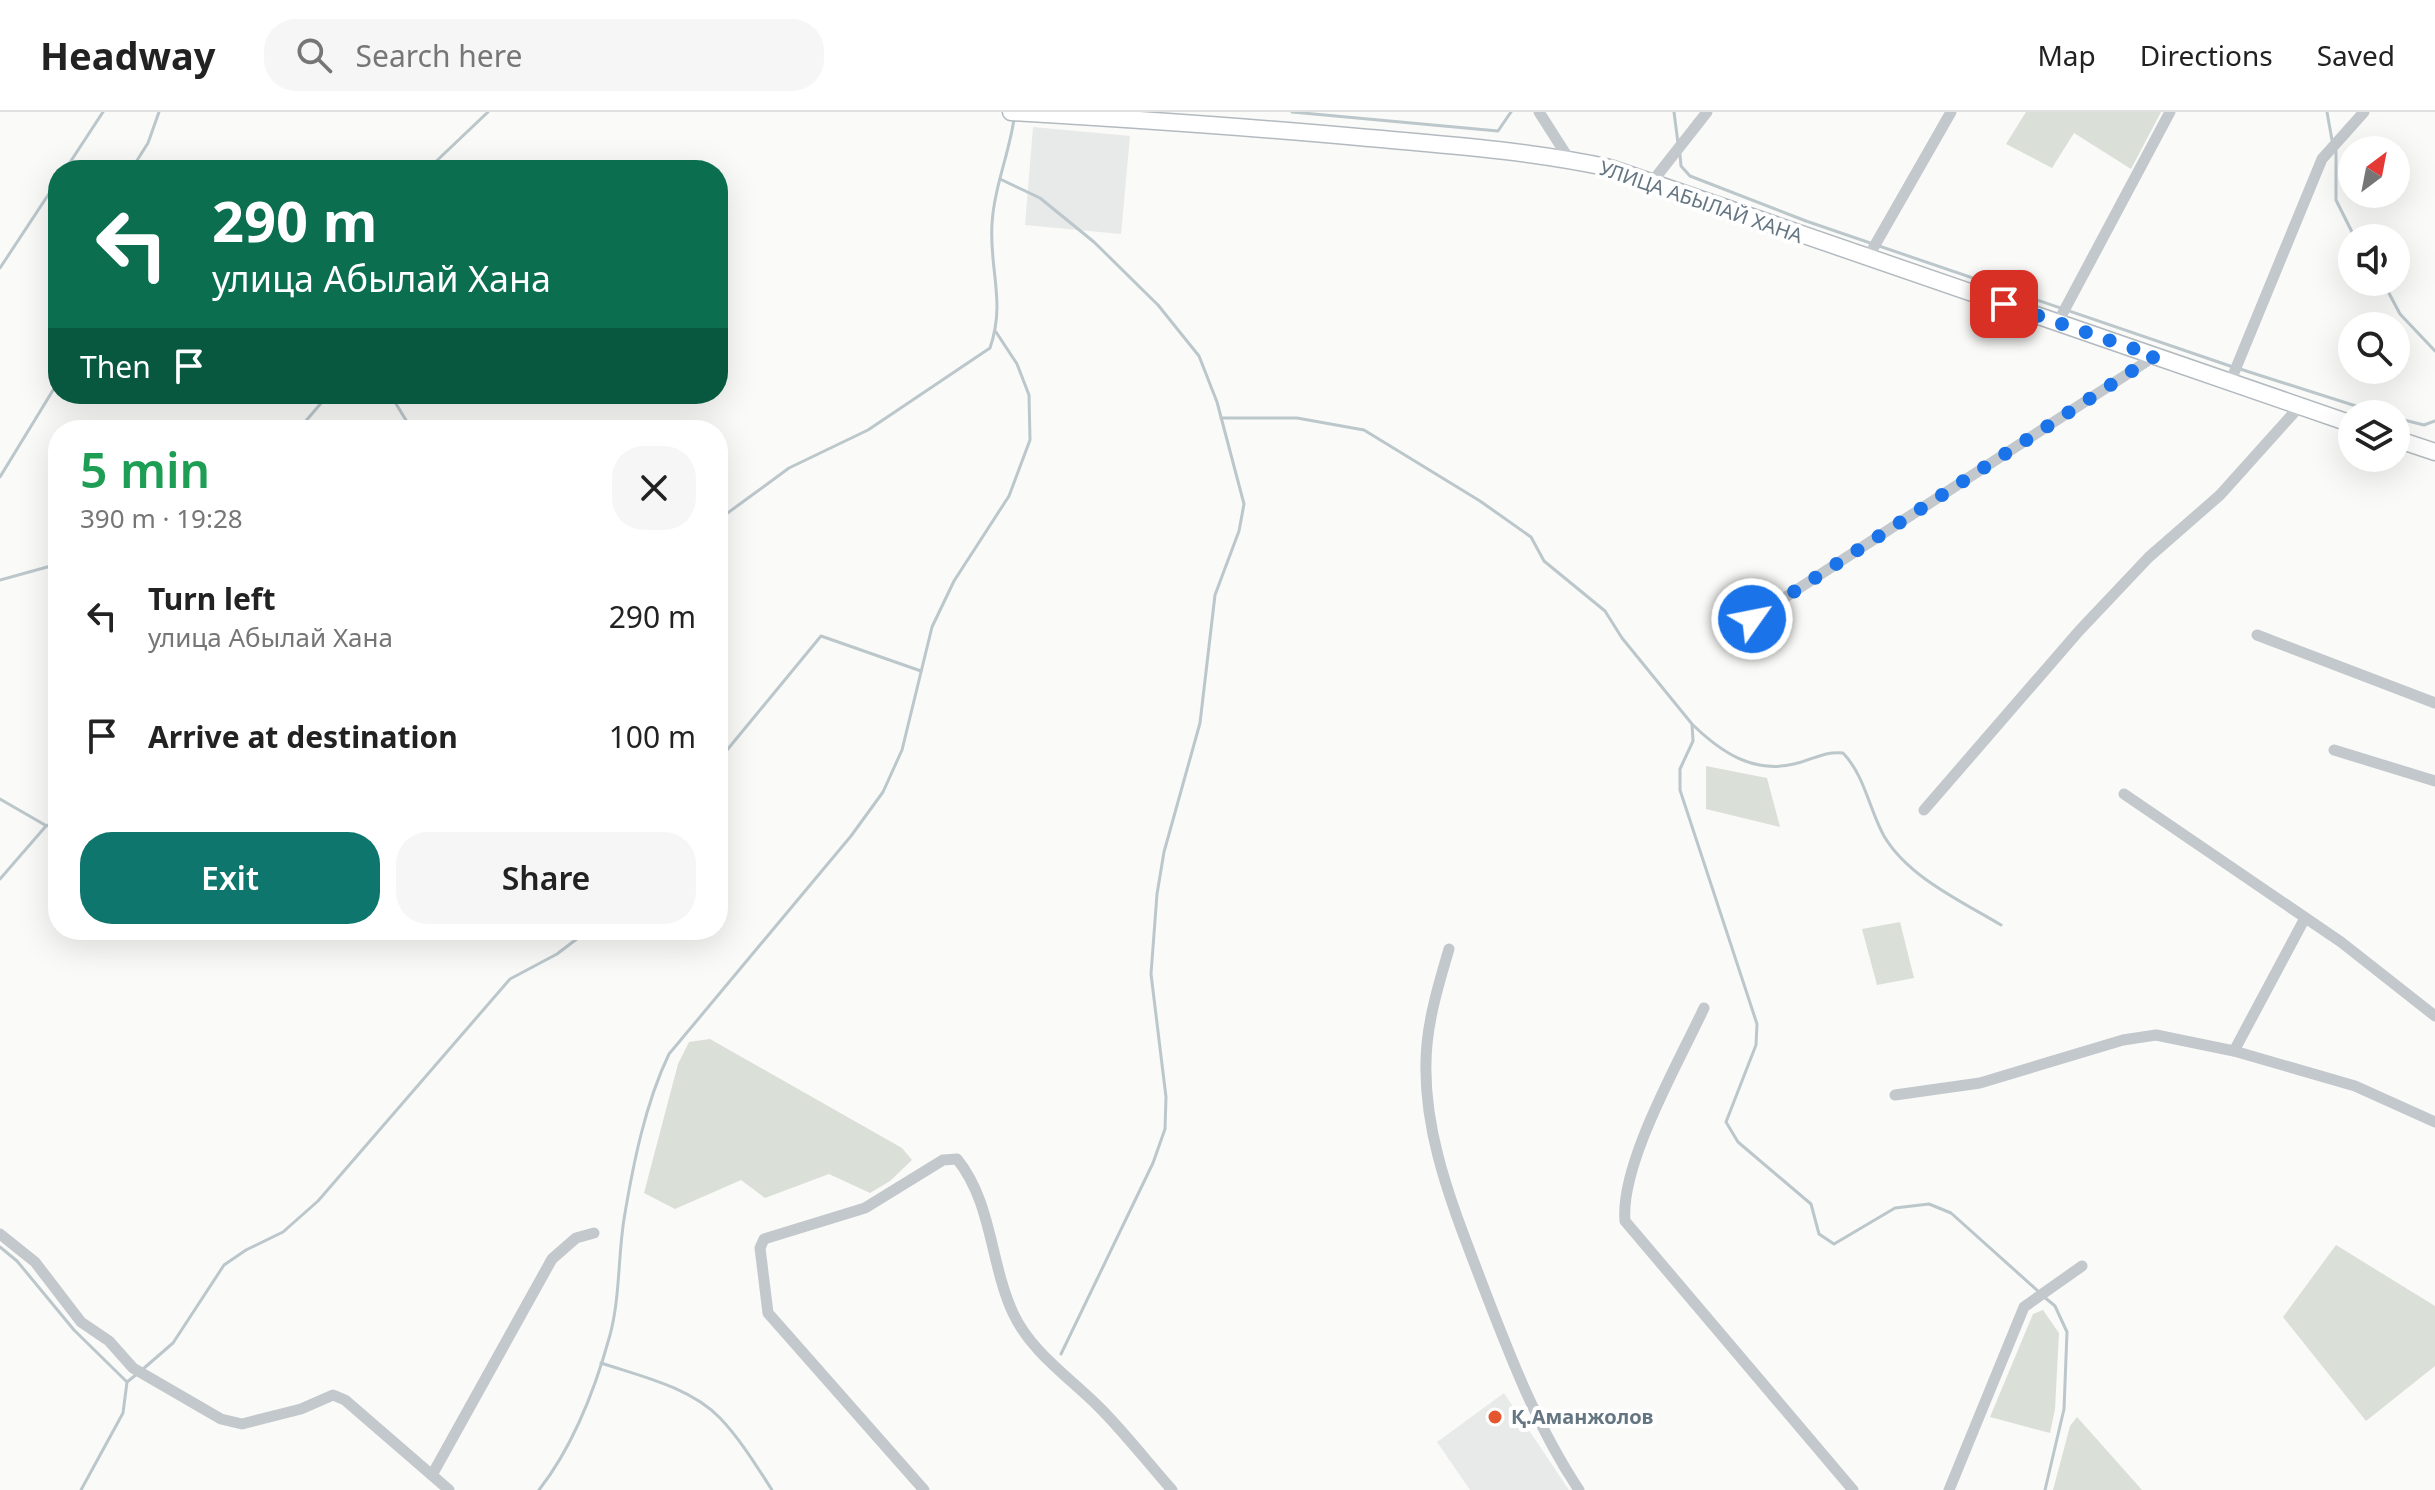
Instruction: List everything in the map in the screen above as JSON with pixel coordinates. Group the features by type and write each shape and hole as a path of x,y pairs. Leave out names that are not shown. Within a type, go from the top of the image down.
{"main road":[{"name":"УЛИЦА АБЫЛАЙ ХАНА","path":"1011,112 1152,119 1569,159 1652,182 1867,259 2231,380 2338,419"},
{"path":"2410,444 2435,452"}],"street":[{"path":"1539,112 1569,159"},
{"path":"1652,182 1707,112"},
{"path":"1867,259 1951,112"},
{"path":"2058,322 2170,112"},
{"path":"2231,380 2322,159 2364,112"},
{"path":"1752,619 2155,356"},
{"path":"1924,810 2079,631 2149,557 2220,495 2300,406"},
{"path":"2257,635 2435,703"},
{"path":"2334,750 2435,781"},
{"path":"2124,794 2305,918 2435,1016"},
{"path":"2234,1051 2305,918"},
{"path":"1449,949 1427,1045 1430,1125 1445,1185 1515,1370 1563,1466 1579,1490"},
{"path":"1704,1008 1647,1130 1623,1200 1625,1221 1853,1490"},
{"path":"1895,1095 1980,1083 2123,1040 2156,1035 2234,1051 2355,1086 2435,1122"},
{"path":"924,1490 768,1313 760,1248 764,1239 865,1208 943,1160 957,1159 970,1175 982,1203 994,1256 1014,1314 1043,1356 1100,1408 1172,1490"},
{"path":"432,1475 552,1259 576,1238 594,1233"},
{"path":"0,1234 35,1262 81,1322 109,1341 133,1368 221,1419 242,1424 301,1409 333,1395 345,1400 445,1489"},
{"path":"1949,1490 2024,1307 2082,1266"}],"shaded area":[{"path":"2026,112 2161,112 2131,169 2074,133 2052,168 2006,144"},
{"path":"1033,127 1130,136 1121,234 1025,225"},
{"path":"1706,766 1767,778 1780,827 1706,809"},
{"path":"1900,922 1914,978 1877,985 1862,929"},
{"path":"710,1039 902,1148 912,1160 890,1181 870,1193 829,1174 765,1198 741,1180 675,1209 644,1193 678,1064 689,1042"},
{"path":"2336,1245 2435,1306 2435,1366 2366,1421 2283,1317"},
{"path":"2043,1310 2059,1333 2055,1409 2050,1433 1990,1417 2033,1314"},
{"name":"Қ.Аманжолов","path":"1504,1393 1569,1490 1470,1490 1437,1442"},
{"path":"2077,1417 2142,1490 2053,1490 2070,1426"}],"waterway":[{"path":"72,160 103,112"},
{"path":"137,160 148,143 159,112"},
{"path":"438,160 488,112"},
{"path":"1292,112 1498,131 1511,112"},
{"path":"1674,112 1678,143"},
{"path":"2327,112 2332,140"},
{"path":"728,513 789,468 868,430 990,348 997,316 993,211 1014,119"},
{"path":"2336,151 2336,200 2348,224"},
{"path":"1680,155 1681,166 1690,176 1806,221 2233,367"},
{"path":"1000,179 1040,198 1094,242 1158,305 1199,356 1217,402 1244,504 1239,531 1215,595 1200,723 1164,852 1157,894 1151,974 1166,1097 1165,1129 1153,1163 1061,1354"},
{"path":"0,268 48,195"},
{"path":"2390,296 2400,314 2435,351"},
{"path":"539,1490 573,1436 604,1356 616,1307 624,1219 636,1156 653,1093 669,1054 851,836 883,792 902,750 932,627 954,581 1009,496 1030,440 1029,395 1017,364 996,332"},
{"path":"2240,369 2338,400"},
{"path":"0,477 48,398"},
{"path":"307,420 320,404"},
{"path":"396,404 406,420"},
{"path":"1221,418 1297,418 1364,430 1480,501 1531,537 1544,561 1605,611 1622,638 1692,724 1693,741 1680,769 1680,790 1757,1024 1756,1045 1726,1122 1738,1142 1811,1204 1819,1234 1834,1244 1895,1208 1929,1204 1951,1213 2038,1291"},
{"path":"2410,422 2424,425 2435,421"},
{"path":"0,580 48,567"},
{"path":"728,749 821,636 921,671"},
{"path":"1693,725 1726,752 1765,766 1794,764 1843,753 1857,772 1879,826 1894,851 1936,887 2001,925"},
{"path":"0,799 45,825"},
{"path":"0,879 48,825"},
{"path":"143,1369 173,1343 224,1265 283,1232 318,1201 510,979 557,954 575,940"},
{"path":"0,1247 17,1261 74,1330 127,1382 123,1413 81,1490"},
{"path":"2043,1296 2055,1306 2067,1332 2064,1409 2045,1490"},
{"path":"601,1363 679,1390 708,1407 748,1452 772,1490"},
{"path":"127,1382 137,1374"}],"place":[{"name":"Қ.Аманжолов","path":"1495,1417"}],"route":[{"path":"1752,619 2155,356 2004,304"}]}
